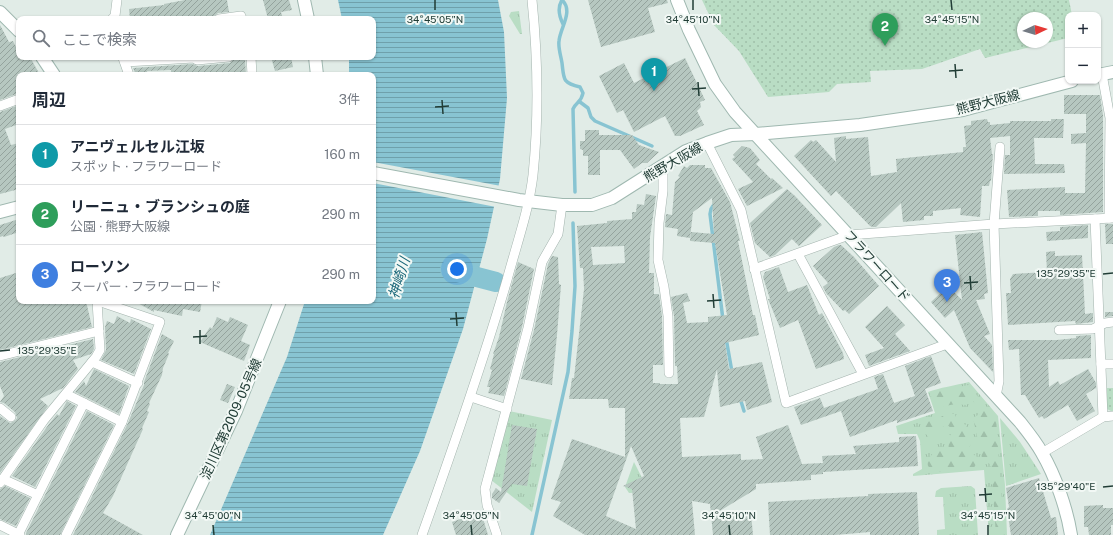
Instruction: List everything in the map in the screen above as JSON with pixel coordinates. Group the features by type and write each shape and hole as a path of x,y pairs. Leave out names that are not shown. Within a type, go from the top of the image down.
{"street":[{"path":"115,16 117,0"},
{"path":"304,0 307,16"},
{"path":"422,535 471,397 497,314 524,200 533,175 538,108 537,44 532,0"},
{"name":"フラワーロード","path":"677,0 688,30 715,84 735,112 1020,422 1042,453 1058,488 1069,521 1071,535"},
{"path":"0,12 16,29"},
{"path":"44,60 52,72"},
{"path":"124,60 127,72"},
{"path":"250,60 252,72"},
{"path":"315,60 317,72"},
{"path":"754,269 849,235 994,224 1111,218 1110,118 1104,74"},
{"name":"熊野大阪線","path":"376,174 524,200 562,205 592,205 612,198 686,152 731,135 860,125 963,110 1065,83"},
{"path":"0,106 16,100"},
{"path":"707,143 741,210 786,403 948,344"},
{"path":"996,396 999,381 994,224 1000,147"},
{"path":"663,166 663,190 659,223 658,260 668,316 669,373"},
{"path":"497,535 487,505 485,489 528,328 542,262 558,234 562,205"},
{"path":"0,212 16,208"},
{"path":"1095,219 1103,417"},
{"path":"798,254 863,374"},
{"path":"38,495 1,481 44,420 92,362 100,350 97,304"},
{"path":"66,535 122,422 160,322 106,304"},
{"name":"淀川区第2009-05号線","path":"178,535 236,411 279,304"},
{"path":"1059,330 1093,329 1104,323 1113,322"},
{"path":"0,356 98,331"},
{"path":"92,362 138,383"},
{"path":"1101,364 1113,364"},
{"path":"66,394 122,422"},
{"path":"471,397 507,408"},
{"path":"0,525 19,535 84,403"},
{"path":"0,408 11,417"},
{"path":"1042,453 1103,417 1113,416"}],"green space":[{"path":"702,0 1069,0 1071,12 1065,12 1065,39 1053,42 1053,12 1017,12 1017,48 1026,48 985,58 980,49 922,69 870,71 871,82 837,84 829,92 768,97 739,51 714,25"},
{"path":"519,11 522,34 520,34 509,16 511,12"},
{"path":"969,382 998,416 1005,485 1007,535 989,535 984,470 913,476 913,474 922,469 920,441 917,434 898,434 896,426 935,413 928,392"},
{"path":"968,385 996,418 1004,535 996,535 991,465 982,458 973,418 983,412 971,399 966,405 950,405 936,411 930,393"},
{"path":"1107,388 1113,388 1113,412 1107,409"},
{"path":"509,411 552,420 532,512 491,480"},
{"path":"948,413 955,414 957,421 966,425 966,434 971,441 969,451 977,457 977,463 973,469 934,472 928,466 927,460 937,449 943,450 946,454 949,452 948,438 952,433 949,426 934,428 935,440 931,441 927,435 921,431 920,425"},
{"path":"1000,418 1020,442 1041,474 1006,486"},
{"path":"634,462 649,492 629,493 625,487"},
{"path":"971,486 975,489 978,535 937,535 937,530 945,529 943,497 935,497 936,491 941,488"}],"water":[{"name":"神崎川","path":"338,0 498,0 504,32 507,98 500,179 487,239 463,329 420,451 383,535 210,535 287,357 304,304 376,304 376,72 349,72 349,60 376,60 376,16 341,16"}],"pier":[{"path":"376,163 501,186 496,207 376,184"}],"building":[{"path":"185,0 227,0 229,12 218,13 214,16 130,16 129,9"},
{"path":"263,0 289,0 292,10 281,12 282,16 267,16"},
{"path":"588,0 667,0 668,3 648,8 655,32 601,47"},
{"path":"0,25 9,42 13,41 16,47 16,60 32,60 38,72 16,72 16,94 0,100"},
{"path":"685,58 705,100 700,102 701,107 697,111 704,125 680,136 675,136 665,116 634,132 623,110 617,113 599,76 624,63 634,83"},
{"path":"233,60 245,60 246,72 171,72 171,70 135,72 133,68 192,64 198,66 230,63"},
{"path":"272,60 292,60 293,67 275,71"},
{"path":"1064,95 1100,95 1103,115 1103,212 1060,215 1060,211 1038,211 1038,216 1009,217 1007,190 1065,187 1065,193 1085,193 1086,143 1071,144 1071,134 1086,133 1086,114 1064,114"},
{"path":"16,106 16,125 5,129 11,145 16,144 16,190 0,194 0,112"},
{"path":"987,119 988,122 990,122 990,125 1010,123 1010,121 1051,121 1051,119 1064,119 1063,138 1034,138 1035,164 1064,164 1065,173 1004,174 1005,155 1010,155 1010,136 990,138 993,154 991,181 989,186 982,186 980,217 960,215 961,208 933,211 933,216 924,216 924,220 903,222 901,203 876,227 873,227 870,226 836,191 831,196 794,156 811,140 813,142 816,140 836,162 834,138 846,136 846,139 868,137 871,176 897,172 896,159 963,152 963,147 966,147 964,126 971,125 971,121"},
{"path":"585,130 599,130 599,135 632,135 639,145 659,152 647,163 642,163 634,169 620,150 600,150 600,175 588,175 588,156 583,156 583,150 580,149 580,141 585,141"},
{"path":"742,146 750,148 760,160 756,164 771,179 772,178 783,188 747,206 738,189 753,182 732,159 735,157 733,155"},
{"path":"690,165 705,165 705,168 711,168 730,202 740,241 738,241 753,315 755,315 759,335 725,343 729,369 762,362 772,402 747,410 745,401 720,407 717,369 704,417 680,418 682,457 741,454 741,460 763,459 756,437 788,425 802,464 823,463 822,456 856,454 853,446 899,442 899,437 916,436 918,466 823,472 823,474 811,475 811,480 756,484 756,489 713,515 751,513 753,535 713,535 710,504 692,501 695,535 585,535 553,516 561,502 551,499 572,439 625,457 625,408 609,408 608,399 569,399 572,378 574,378 584,289 583,268 580,268 577,226 632,219 632,212 636,212 637,204 644,205 646,194 656,196 650,237 649,273 654,273 654,294 659,294 662,316 663,365 653,365 653,383 678,384 677,366 675,366 674,316 671,297 687,293 690,301 683,303 687,323 708,322 708,317 727,315 715,243 690,241 691,232 714,234 712,198 693,212 690,238 677,236 678,229 665,227 666,214 672,215 675,182 680,177 678,176 684,166 687,168","holes":["624,246 625,263 593,265 591,247","631,446 644,476 623,486 632,489 636,529 606,516"]},
{"path":"787,189 822,225 799,246 792,239 775,255 770,257 755,243 750,223"},
{"path":"16,220 16,233 0,237 0,225"},
{"path":"1105,224 1113,224 1113,244 1106,244"},
{"path":"1088,225 1088,238 1047,241 1046,232 1060,231 1060,227"},
{"path":"982,232 988,293 984,294 985,299 976,300 990,334 984,336 992,345 993,372 970,348 954,310 945,318 931,302 948,286 962,300 955,235"},
{"path":"841,245 854,257 879,286 849,314 845,310 843,311 826,293 823,287 828,283 813,266 834,247"},
{"path":"1055,251 1055,256 1082,255 1085,314 1093,313 1093,322 1076,324 1075,321 1008,325 1006,293 1011,293 1010,279 1013,274 1047,272 1046,252"},
{"path":"552,256 558,257 559,284 561,285 552,385 521,379 534,330 548,264"},
{"path":"518,262 534,269 522,327 504,396 488,393 490,387 487,387 492,370 490,369 493,354 499,337"},
{"path":"779,267 788,292 807,285 819,315 822,313 843,353 844,359 816,369 798,320 780,328 768,299 770,299 763,277 765,272"},
{"path":"16,273 16,304 87,304 92,327 0,350 0,278"},
{"path":"139,304 201,304 200,312 183,309 182,316 154,310 154,312"},
{"path":"887,306 905,325 895,334 910,351 869,366 865,355 884,348 865,327"},
{"path":"1105,312 1113,312 1113,316 1105,317"},
{"path":"117,316 130,323 131,319 151,329 134,374 101,360 106,350 105,327 107,321 114,324"},
{"path":"217,317 228,322 230,317 248,325 241,341 250,345 244,361 200,342 210,327 212,329"},
{"path":"162,334 174,341 168,353 169,354 163,368 162,375 149,403 150,404 147,411 149,412 142,428 143,429 113,496 103,513 143,535 73,535 127,425 144,385"},
{"path":"1091,335 1091,358 1048,360 1049,387 1058,381 1060,385 1088,369 1096,383 1096,388 1086,394 1095,411 1077,421 1068,405 1044,419 1042,416 1039,418 1025,395 1021,395 1019,349 1009,350 1008,340 1057,340"},
{"path":"93,339 94,349 91,354 73,360 78,369 63,388 40,399 48,406 0,473 0,416 10,423 15,421 17,418 15,412 4,403 0,402 4,396 0,386 0,362"},
{"path":"931,356 941,383 925,389 933,411 897,423 897,420 850,437 841,411 801,425 794,407 820,398 824,408 878,389 874,377 883,374 894,403 915,396 905,366"},
{"path":"94,369 129,386 119,414 75,392 84,381 86,386"},
{"path":"227,384 235,387 228,403 220,400"},
{"path":"67,401 76,406 35,487 12,476 49,424 57,414 59,416"},
{"path":"87,411 114,425 60,535 26,535 26,533"},
{"path":"512,425 537,429 527,486 512,484 499,503 492,498 492,494 496,488 501,492"},
{"path":"1039,478 1051,518 1056,517 1058,535 1011,535 1007,509 1009,507 1006,488"},
{"path":"5,486 30,498 16,526 0,519 0,489"},
{"path":"917,492 919,535 870,535 870,532 835,535 770,535 768,502 868,496 868,494"},
{"path":"1103,505 1103,508 1113,508 1113,525 1111,525 1111,535 1089,535 1088,527 1084,527 1084,506"},
{"path":"481,512 488,535 456,535 452,522"}],"waterway":[{"path":"562,0 567,9 559,44 564,77 570,84 580,87 583,93 581,99 573,109 575,192"},
{"path":"562,0 559,6 559,12 563,24"},
{"path":"580,102 588,108 591,117 595,121 652,146"},
{"path":"715,203 710,214 723,320"},
{"path":"532,535 568,372 575,286 573,223"},
{"path":"450,270 496,282"},
{"path":"726,338 732,372"},
{"path":"740,398 744,411"}],"place":[{"name":"リーニュ・ブランシュの庭","path":"885,46"},
{"name":"アニヴェルセル江坂","path":"654,91"},
{"name":"ローソン","path":"947,302"}]}
